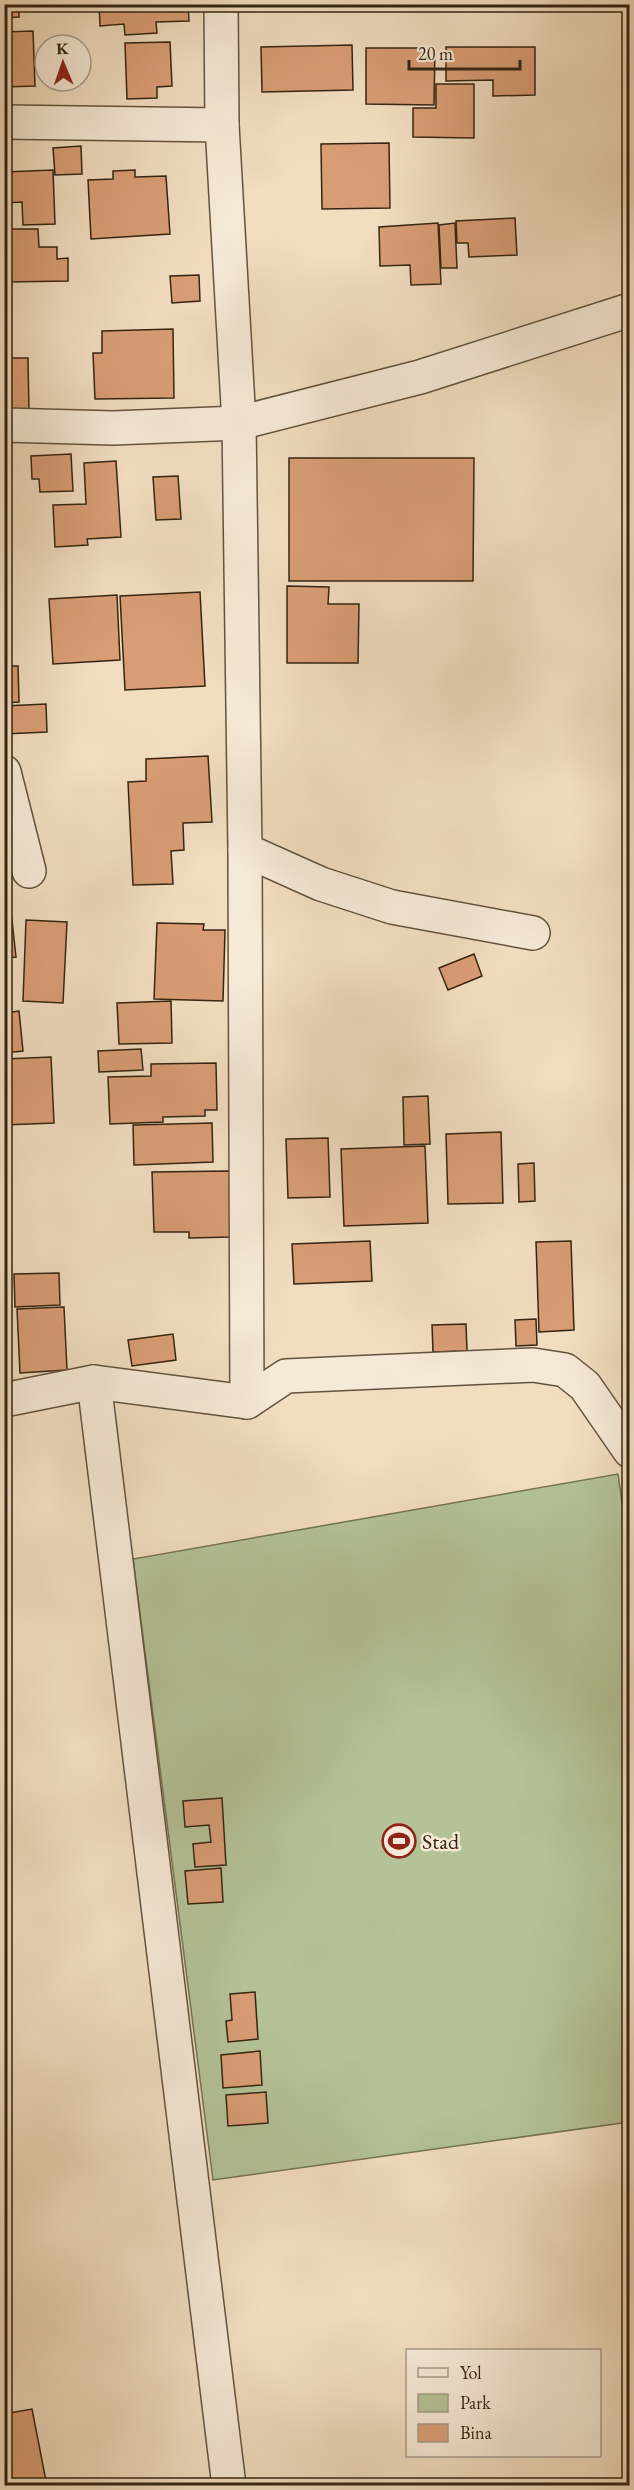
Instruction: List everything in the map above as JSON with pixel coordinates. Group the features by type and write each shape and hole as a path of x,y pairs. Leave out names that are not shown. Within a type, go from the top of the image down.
{"street":[{"path":"221,4 222,125 239,423 245,850 247,1402"},
{"path":"4,122 222,125"},
{"path":"4,425 113,428 239,423 420,377 630,310"},
{"path":"4,772 29,871"},
{"path":"245,850 321,884 392,907 533,933"},
{"path":"4,1400 94,1382 247,1402 286,1376 533,1365 565,1370 585,1386 630,1451"},
{"path":"94,1382 229,2486"}],"green space":[{"name":"Stad","path":"618,1474 630,1559 629,2122 213,2180 133,1559"}],"building":[{"path":"4,4 19,4 19,17 4,18"},
{"path":"99,4 188,4 189,21 156,22 157,33 125,35 124,24 100,26"},
{"path":"33,31 33,86 4,87 4,32"},
{"path":"170,42 172,86 157,87 157,98 127,99 125,43"},
{"path":"352,45 353,90 262,92 261,47"},
{"path":"446,47 535,47 535,95 493,96 493,80 446,81"},
{"path":"366,48 435,48 434,105 366,104"},
{"path":"436,84 474,84 474,138 413,137 413,108 436,108"},
{"path":"389,143 390,208 322,209 321,144"},
{"path":"81,146 82,174 55,175 53,148"},
{"path":"53,170 55,224 23,225 22,202 4,203 4,172"},
{"path":"135,170 135,177 166,176 170,234 91,239 88,180 113,179 113,171"},
{"path":"515,218 517,255 469,257 468,243 457,243 456,221"},
{"path":"438,223 441,284 411,285 410,265 380,266 379,227"},
{"path":"455,223 457,268 441,268 439,225"},
{"path":"4,229 38,229 39,247 57,247 57,259 68,258 68,281 4,282"},
{"path":"199,275 200,301 172,303 170,276"},
{"path":"4,302 9,302 10,354 4,354"},
{"path":"173,329 174,398 95,399 93,353 102,353 102,331"},
{"path":"4,358 28,358 29,412 4,413"},
{"path":"71,454 73,491 40,492 39,479 32,479 31,456"},
{"path":"289,458 474,458 473,581 289,581"},
{"path":"116,461 121,537 87,539 88,545 55,547 53,505 86,504 84,463"},
{"path":"178,476 181,519 156,520 153,477"},
{"path":"287,586 329,587 328,604 359,604 358,663 287,663"},
{"path":"200,592 205,686 125,690 120,596"},
{"path":"117,595 120,660 53,664 49,599"},
{"path":"4,666 18,666 19,702 4,703"},
{"path":"46,704 47,732 4,734 4,706"},
{"path":"208,756 212,822 183,823 184,850 171,851 173,884 133,885 128,782 146,781 146,759"},
{"path":"10,902 16,957 5,958 7,975 4,975 4,903"},
{"path":"26,920 67,922 63,1003 23,1001"},
{"path":"157,923 204,924 203,930 225,930 223,1001 154,999"},
{"path":"474,954 482,976 448,990 439,968"},
{"path":"171,1001 172,1043 119,1044 117,1003"},
{"path":"19,1011 23,1051 4,1053 4,1013"},
{"path":"141,1049 143,1070 99,1072 98,1051"},
{"path":"51,1057 54,1123 4,1125 4,1059"},
{"path":"216,1063 217,1110 205,1110 205,1116 163,1117 163,1122 110,1124 108,1077 151,1076 151,1064"},
{"path":"428,1096 430,1144 404,1145 403,1097"},
{"path":"212,1123 213,1162 134,1165 133,1125"},
{"path":"501,1132 503,1203 448,1204 446,1134"},
{"path":"328,1138 330,1197 288,1198 286,1139"},
{"path":"425,1146 428,1223 344,1226 341,1149"},
{"path":"534,1163 535,1201 519,1202 518,1164"},
{"path":"230,1171 232,1237 189,1238 189,1232 154,1232 152,1172"},
{"path":"370,1241 372,1281 294,1284 292,1244"},
{"path":"571,1241 574,1330 539,1332 536,1242"},
{"path":"4,1258 5,1262 8,1262 8,1289 4,1289"},
{"path":"59,1273 60,1305 15,1307 14,1274"},
{"path":"64,1307 67,1370 20,1373 17,1309"},
{"path":"536,1319 537,1345 516,1346 515,1320"},
{"path":"466,1324 467,1351 433,1352 432,1325"},
{"path":"173,1334 176,1360 132,1366 128,1340"},
{"path":"222,1798 226,1865 195,1867 193,1844 211,1842 209,1825 185,1827 183,1801"},
{"path":"221,1868 223,1902 188,1904 185,1871"},
{"path":"255,1992 258,2039 228,2042 226,2021 232,2020 230,1994"},
{"path":"260,2051 262,2085 223,2088 221,2055"},
{"path":"266,2092 268,2123 228,2126 226,2095"},
{"path":"32,2409 47,2486 4,2486 4,2414"}],"place":[{"name":"Stad","path":"399,1841"}]}
